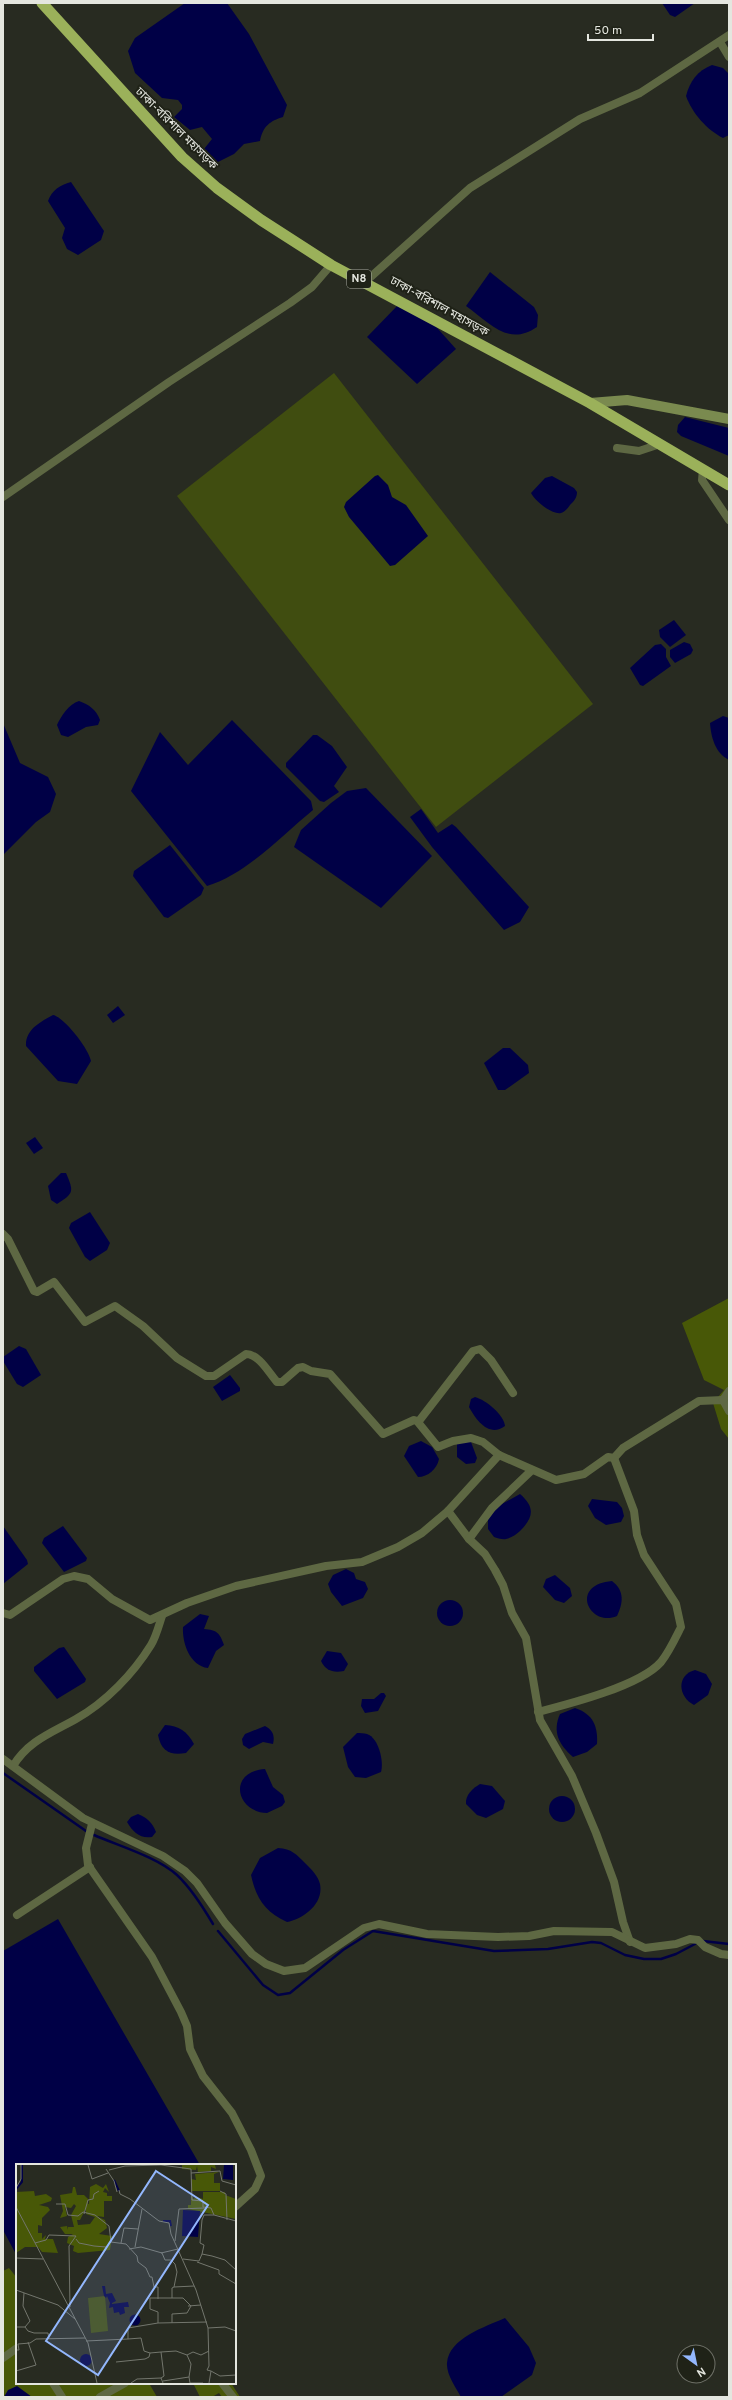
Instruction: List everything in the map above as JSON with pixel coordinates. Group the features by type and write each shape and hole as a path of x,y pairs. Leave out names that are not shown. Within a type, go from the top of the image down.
{"highway":[{"name":"ঢাকা-বরিশাল মহাসড়ক","path":"42,3 182,157 230,197 300,246 331,265 590,403 729,485"}],"main road":[{"path":"590,403 627,400 729,419"}],"street":[{"path":"365,282 470,188 580,119 640,93 729,35"},
{"path":"720,42 729,57"},
{"path":"3,497 169,382 296,299 312,287 331,265"},
{"path":"617,448 640,451 660,444"},
{"path":"703,470 702,480 729,520"},
{"path":"3,1234 8,1238 34,1291 54,1282 85,1322 115,1306 143,1326 177,1358 206,1376 214,1376 246,1354 251,1354 259,1360 276,1382 282,1382 298,1368 303,1367 311,1371 330,1374 383,1434 414,1420 419,1421 438,1447 453,1441 471,1438 482,1442 499,1455 556,1480 584,1474 608,1457 614,1458"},
{"path":"419,1421 473,1351 480,1349 487,1355 513,1393"},
{"path":"723,1400 729,1391"},
{"path":"723,1400 729,1411"},
{"path":"614,1458 623,1448 699,1401 723,1400"},
{"path":"3,1612 10,1615 63,1579 74,1576 88,1579 112,1599 150,1620 162,1616 187,1603 257,1580 326,1566 362,1562 398,1548 422,1533 448,1511 499,1455"},
{"path":"538,1712 598,1695 633,1680 660,1663 681,1627 676,1604 644,1555 637,1535 634,1511 614,1458"},
{"path":"469,1539 492,1508 532,1470"},
{"path":"448,1511 469,1539 485,1554 495,1570 503,1585 512,1613 526,1638 540,1720 572,1776 596,1833 614,1882 623,1922 630,1942"},
{"path":"13,1766 21,1754 42,1736 77,1719 113,1692 152,1644 162,1616"},
{"path":"3,1758 92,1824 149,1849 185,1871 197,1883 225,1923 252,1954 266,1964 284,1970 305,1968 364,1928 379,1924 427,1934 498,1937 529,1936 554,1931 612,1932 645,1948 676,1944 690,1939 698,1940 705,1947 721,1954 729,1955"},
{"path":"92,1824 86,1848 90,1867 152,1957 187,2026 190,2049 196,2062 203,2076 232,2113 251,2150 261,2176 255,2189 236,2206"},
{"path":"16,1915 90,1867"},
{"path":"3,2358 16,2349"},
{"path":"54,2384 62,2397"},
{"path":"100,2397 123,2384"},
{"path":"223,2384 232,2397"}],"green space":[{"path":"334,373 593,704 436,827 177,496"},
{"path":"729,1298 729,1439 721,1429 713,1403 724,1390 704,1380 682,1323"},
{"path":"9,2268 16,2277 16,2384 152,2384 150,2385 157,2397 3,2397 3,2271"},
{"path":"194,2384 232,2384 240,2397 222,2397 219,2393 212,2397 200,2397"}],"shaded area":[{"path":"185,3 227,3 249,34 287,105 283,117 274,120 265,128 260,141 244,144 234,154 216,163 204,149 212,139 202,127 190,130 174,117 182,109 182,105 178,100 162,98 135,73 128,51 135,38"},
{"path":"662,3 695,3 675,17 670,15"},
{"path":"712,65 723,68 729,74 729,135 723,138 706,126 696,115 686,96 692,81 698,73"},
{"path":"71,182 104,231 101,240 78,255 67,249 62,238 65,228 48,201 57,188"},
{"path":"490,272 534,307 538,315 537,327 527,333 517,335 508,334 491,325 466,306"},
{"path":"399,304 422,311 456,349 417,384 367,337"},
{"path":"685,417 729,428 729,456 681,436 677,432 678,425"},
{"path":"378,475 388,485 392,497 406,505 428,536 395,565 390,566 349,517 344,507 346,502"},
{"path":"552,476 574,488 577,492 574,501 564,512 561,513 553,512 544,507 531,493 545,478"},
{"path":"674,620 686,635 670,647 660,637 659,630"},
{"path":"684,642 690,644 693,650 691,654 675,663 670,657 670,650"},
{"path":"661,644 666,649 666,657 671,666 643,686 640,685 630,668 655,645"},
{"path":"79,701 94,710 100,720 98,725 86,727 68,737 61,735 57,725 63,714"},
{"path":"723,716 729,718 729,760 717,749 713,739 710,723"},
{"path":"232,720 311,801 313,810 250,864 236,873 207,886 131,791 160,732 188,765"},
{"path":"3,723 20,763 48,777 56,794 50,812 36,822 3,855"},
{"path":"313,735 317,735 332,746 347,767 334,786 339,792 324,802 320,801 286,767 286,763"},
{"path":"366,788 432,856 381,908 294,847 301,830 331,803 347,791"},
{"path":"421,809 438,833 452,824 456,827 529,907 520,922 504,930 432,847 410,817"},
{"path":"170,845 204,888 201,895 168,918 164,917 133,876 134,871"},
{"path":"118,1006 125,1015 113,1023 107,1015"},
{"path":"53,1015 63,1021 75,1034 86,1049 91,1061 77,1084 58,1081 26,1046 28,1035 34,1027"},
{"path":"503,1048 510,1048 528,1065 529,1073 505,1090 498,1090 484,1063"},
{"path":"35,1137 43,1148 34,1154 26,1143"},
{"path":"61,1173 66,1173 71,1192 57,1204 51,1200 48,1186"},
{"path":"90,1212 110,1243 107,1250 90,1261 85,1257 69,1228 71,1223"},
{"path":"19,1346 26,1349 41,1375 23,1387 17,1384 3,1361 3,1357"},
{"path":"230,1375 240,1388 240,1391 222,1401 213,1387"},
{"path":"475,1397 494,1408 501,1417 505,1426 494,1430 488,1429 479,1422 469,1407 471,1399"},
{"path":"421,1441 432,1447 439,1459 432,1472 425,1476 418,1477 404,1456 409,1446"},
{"path":"471,1442 477,1458 475,1463 466,1464 457,1457 457,1444"},
{"path":"520,1494 528,1503 531,1512 525,1526 510,1538 503,1539 494,1537 488,1529 488,1517 502,1504"},
{"path":"592,1499 617,1502 622,1508 624,1516 621,1522 606,1525 595,1518 588,1506"},
{"path":"3,1526 27,1560 28,1564 3,1584"},
{"path":"63,1526 87,1558 86,1561 64,1572 42,1543 44,1538"},
{"path":"346,1569 354,1573 356,1579 365,1582 368,1589 363,1598 342,1606 331,1592 328,1584 333,1575"},
{"path":"555,1575 570,1588 572,1596 564,1603 555,1600 543,1587 546,1579"},
{"path":"612,1581 619,1589 622,1597 619,1611 617,1616 607,1618 599,1616 592,1611 588,1604 587,1597 590,1590 598,1584"},
{"path":"450,1600 459,1604 463,1613 459,1622 450,1626 441,1622 437,1613 441,1604"},
{"path":"200,1614 209,1616 204,1629 215,1631 221,1638 224,1645 216,1651 208,1668 196,1663 188,1653 184,1640 183,1627"},
{"path":"64,1647 86,1679 85,1682 57,1699 34,1671 34,1667 59,1648"},
{"path":"327,1651 341,1653 348,1664 344,1671 336,1672 325,1667 321,1661"},
{"path":"695,1670 706,1674 712,1684 708,1695 694,1705 685,1697 681,1686 685,1676"},
{"path":"381,1693 384,1693 386,1696 378,1711 365,1713 361,1706 362,1699 374,1699"},
{"path":"575,1708 590,1717 597,1732 597,1744 587,1752 573,1757 564,1748 558,1738 557,1727 560,1714"},
{"path":"165,1725 182,1730 194,1744 186,1753 171,1753 164,1749 161,1745 158,1735"},
{"path":"265,1726 270,1729 273,1734 273,1744 263,1742 249,1749 243,1745 242,1739 245,1734"},
{"path":"357,1733 371,1736 375,1740 380,1751 382,1762 381,1772 366,1778 355,1777 348,1767 343,1747"},
{"path":"265,1769 273,1787 283,1795 285,1802 282,1806 267,1813 256,1811 248,1806 240,1792 241,1784 245,1777 253,1772"},
{"path":"480,1784 492,1786 505,1801 503,1809 486,1818 477,1815 466,1804 468,1795"},
{"path":"562,1796 571,1800 575,1809 571,1818 562,1822 553,1818 549,1809 553,1800"},
{"path":"138,1814 147,1819 153,1826 156,1832 152,1837 140,1836 127,1822 131,1817"},
{"path":"278,1848 290,1851 296,1855 314,1873 320,1884 319,1898 316,1904 306,1914 287,1922 267,1909 256,1891 251,1875 260,1858"},
{"path":"58,1919 199,2164 16,2164 16,2254 3,2230 3,1951"},
{"path":"505,2318 529,2347 536,2363 532,2375 501,2397 461,2397 448,2372 447,2363 449,2354 461,2340 469,2334"},
{"path":"17,2386 32,2397 4,2397 8,2390"}],"waterway":[{"path":"3,1773 86,1831"},
{"path":"94,1835 149,1857 169,1869 177,1875 192,1892 213,1924"},
{"path":"218,1931 263,1985 278,1995 290,1993 343,1950 373,1931 494,1951 548,1949 592,1942 601,1943 625,1955 644,1959 661,1959 676,1954 695,1944"},
{"path":"703,1941 729,1944"}]}
